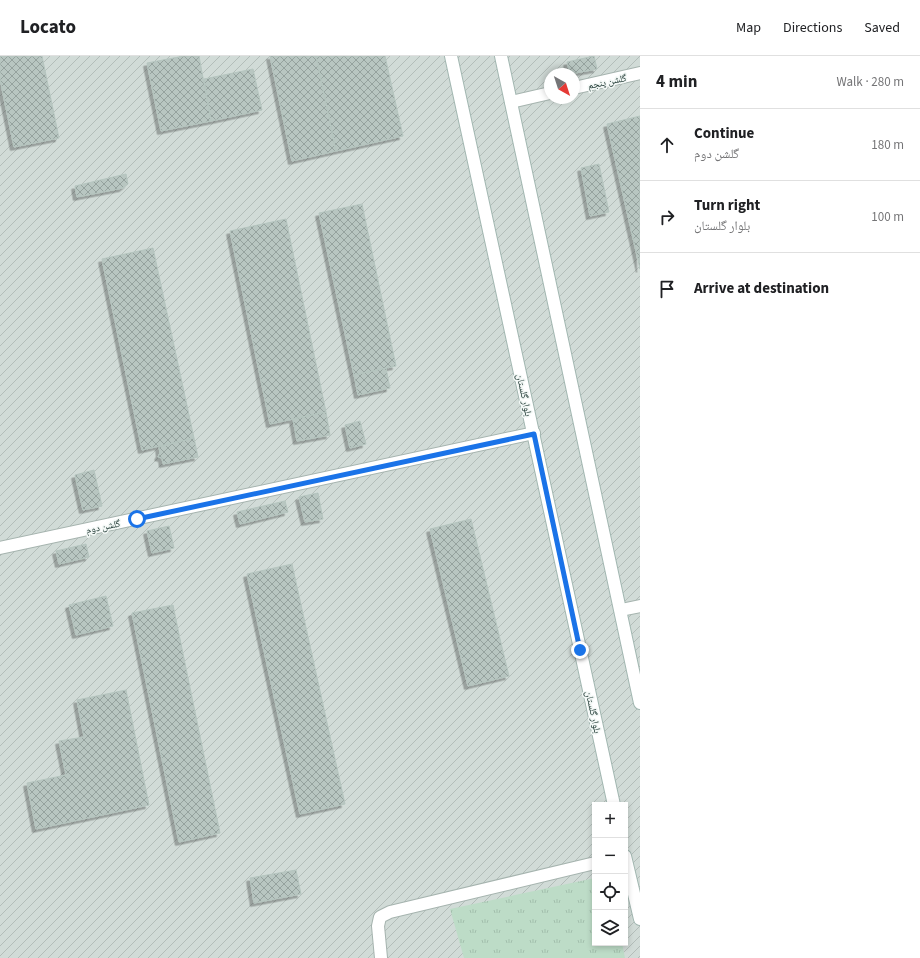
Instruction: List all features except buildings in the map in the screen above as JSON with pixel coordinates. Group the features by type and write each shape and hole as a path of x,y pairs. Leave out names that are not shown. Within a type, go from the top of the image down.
{"street":[{"name":"بلوار گلستان","path":"451,56 613,802"},
{"path":"500,56 640,703"},
{"name":"گلشن پنجم","path":"580,87 640,73"},
{"path":"511,102 544,94"},
{"name":"گلشن دوم","path":"0,548 534,434"},
{"path":"621,610 640,606"},
{"path":"381,958 378,926 380,916 390,912 592,864"},
{"path":"628,869 640,919"}],"shaded area":[{"path":"0,56 640,56 640,958 0,958"}],"green space":[{"path":"592,879 592,946 623,946 625,958 464,958 450,909"}],"route":[{"path":"137,519 534,434 580,650"}]}
